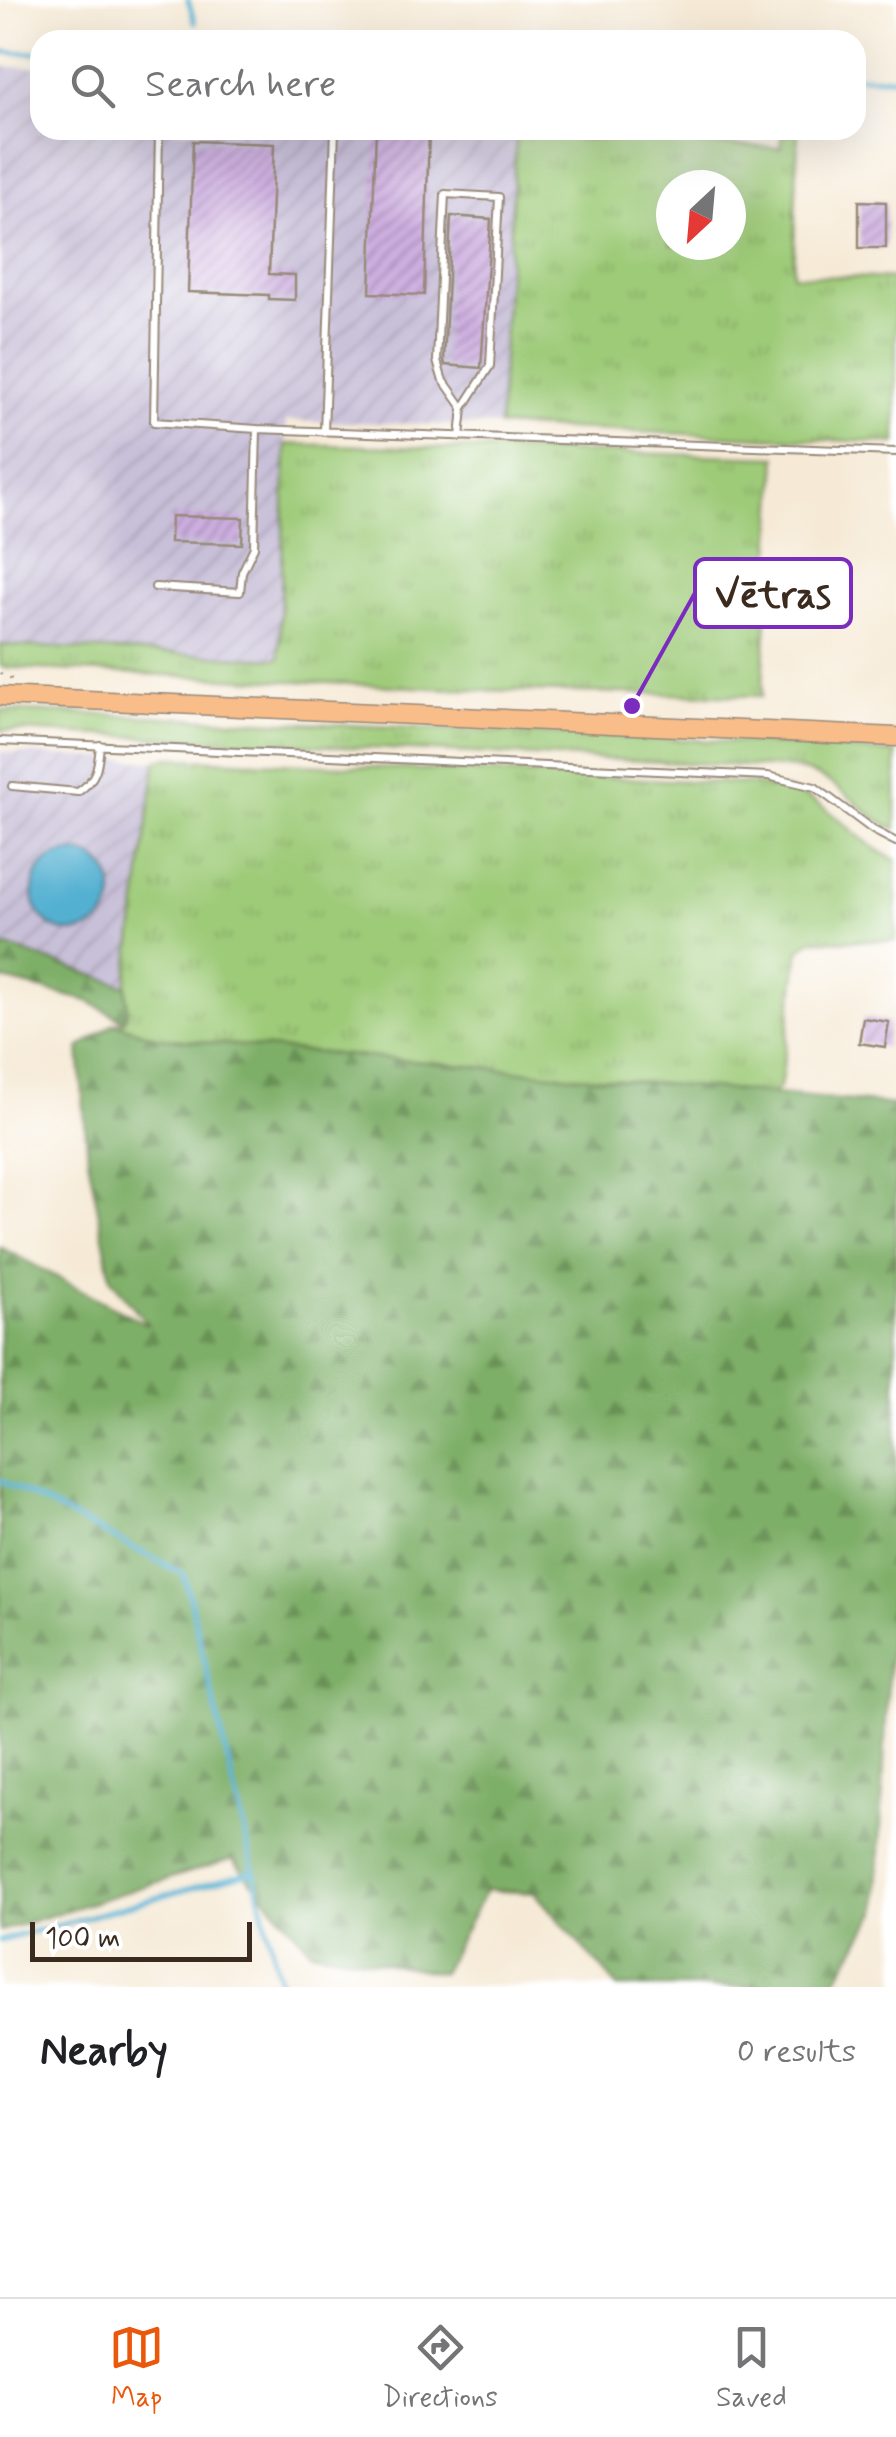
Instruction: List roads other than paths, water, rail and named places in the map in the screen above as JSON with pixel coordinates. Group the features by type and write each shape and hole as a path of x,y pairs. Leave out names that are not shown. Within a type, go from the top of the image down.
{"main road":[{"path":"0,696 896,737"}],"lane":[{"path":"160,140 154,422 324,432 896,452"},
{"path":"324,432 335,140"},
{"path":"460,437 463,408 490,366 498,197 445,194 438,361 442,378 463,408"},
{"path":"155,587 240,592 242,572 254,547 257,429"},
{"path":"0,740 768,776 815,787 896,842"},
{"path":"12,786 78,792 92,782 100,745"}],"water":[{"path":"73,852 88,855 101,864 110,877 110,907 101,920 88,929 73,932 58,929 45,920 36,907 33,892 36,877 45,864 58,855"}],"waterway":[{"path":"188,0 195,23"},
{"path":"0,52 30,53"},
{"path":"866,77 896,78"},
{"path":"0,1480 184,1574 281,1987"},
{"path":"0,1941 254,1871"}],"place":[{"name":"Vētras","path":"632,706"}]}
